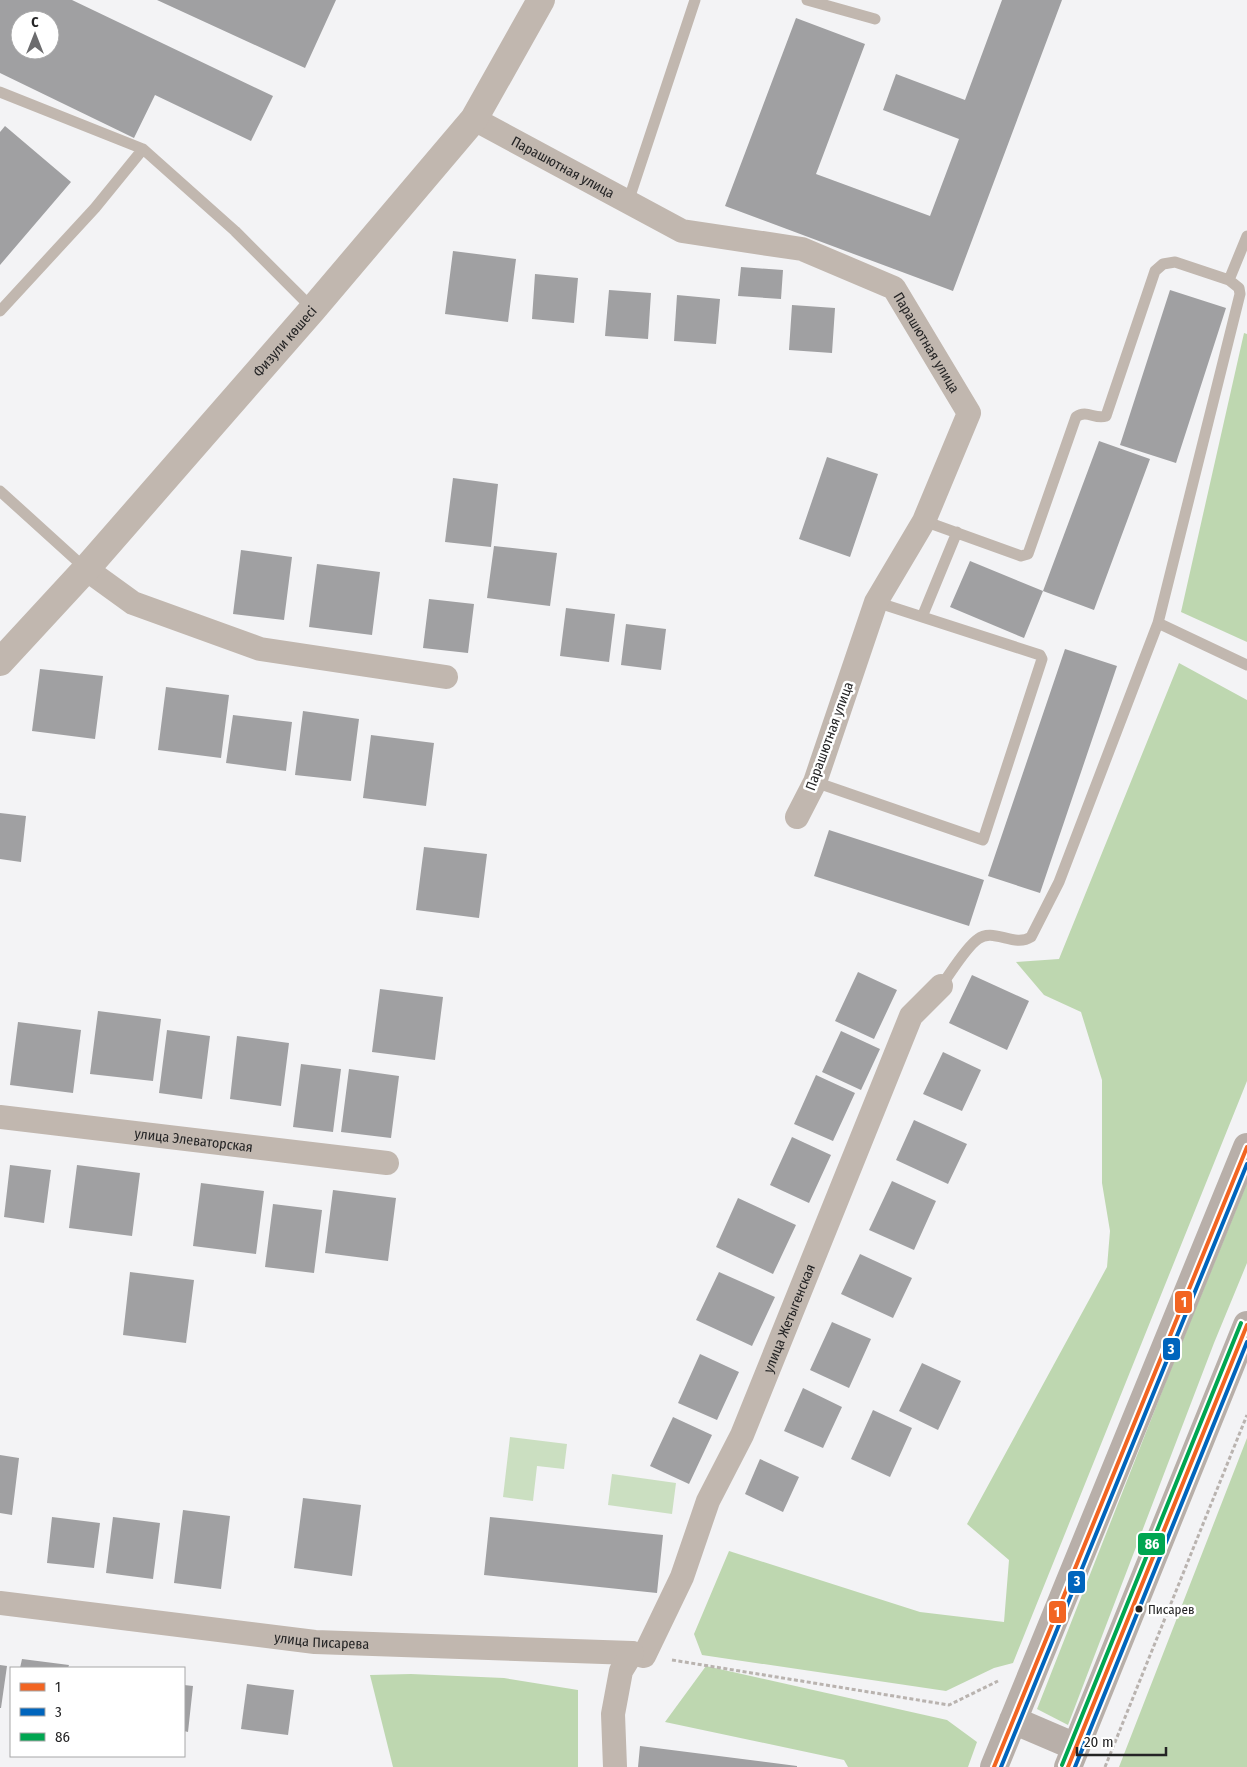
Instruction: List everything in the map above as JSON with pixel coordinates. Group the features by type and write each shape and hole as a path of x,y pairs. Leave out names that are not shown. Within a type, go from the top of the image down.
{"main road":[{"path":"994,1767 1247,1147"},
{"path":"1013,1720 1072,1757 1247,1325"}],"street":[{"name":"Физули көшесі","path":"0,662 86,569 313,309 474,119 541,0"},
{"name":"Парашютная улица","path":"474,119 682,231 802,249 894,288 969,413 924,521 876,602 815,782 797,817"},
{"path":"86,569 133,603 260,649 446,677"},
{"name":"улица Жетыгенская","path":"615,1767 613,1714 621,1671 638,1654 682,1577 708,1501 742,1435 911,1016 941,986"},
{"name":"улица Элеваторская","path":"0,1117 387,1163"},
{"name":"улица Писарева","path":"0,1603 315,1642 638,1654"}],"lane":[{"path":"628,202 695,0"},
{"path":"806,0 875,19"},
{"path":"0,92 143,149 235,231 313,309"},
{"path":"0,311 95,208 143,149"},
{"path":"1229,280 1247,236"},
{"path":"924,521 1021,556 1028,554 1076,416 1086,413 1101,418 1106,416 1155,271 1163,264 1175,262 1229,280 1239,288 1240,294 1158,624 1059,882 1032,937 1021,942 990,935 978,938 941,986"},
{"path":"0,491 86,569"},
{"path":"922,617 957,532"},
{"path":"815,782 983,840 1042,659 1038,653 876,602"},
{"path":"1158,624 1247,665"}],"path":[{"path":"1105,1767 1247,1415"},
{"path":"638,1654 949,1705 1002,1679"}],"green space":[{"path":"1244,333 1247,334 1247,642 1181,612"},
{"path":"1179,663 1247,700 1247,1081 1013,1663 994,1668 946,1691 702,1655 694,1634 729,1551 920,1612 1004,1622 1009,1560 967,1524 1107,1267 1110,1231 1102,1183 1102,1080 1081,1012 1044,995 1016,962 1059,959"},
{"path":"1247,1183 1247,1263 1214,1343 1068,1725 1037,1709 1167,1379"},
{"path":"510,1437 567,1444 564,1469 537,1466 533,1501 503,1497"},
{"path":"1247,1438 1247,1767 1119,1767"},
{"path":"612,1474 676,1483 672,1514 608,1505"},
{"path":"706,1666 947,1720 977,1742 968,1767 848,1767 844,1760 665,1722"},
{"path":"411,1674 504,1678 578,1690 578,1767 393,1767 370,1675"}],"building":[{"path":"0,0 72,0 273,96 251,141 155,95 134,138 0,73"},
{"path":"157,0 336,0 305,68"},
{"path":"1002,0 1062,0 953,291 725,206 796,18 865,44 816,174 930,216 959,139 883,110 896,74 965,100"},
{"path":"5,126 71,182 0,265 0,132"},
{"path":"453,251 516,259 508,322 445,314"},
{"path":"741,267 783,270 781,299 738,296"},
{"path":"535,274 578,278 574,323 532,319"},
{"path":"609,290 651,293 648,339 605,336"},
{"path":"1170,290 1226,308 1176,463 1120,445"},
{"path":"677,295 720,299 716,344 674,341"},
{"path":"792,305 835,308 832,353 789,350"},
{"path":"1099,441 1150,459 1094,610 1043,591"},
{"path":"827,457 878,474 850,557 799,539"},
{"path":"453,478 498,484 491,547 445,542"},
{"path":"494,546 557,553 550,606 487,598"},
{"path":"241,550 292,557 284,620 233,614"},
{"path":"970,561 1043,591 1024,638 950,607"},
{"path":"317,564 380,572 372,635 309,627"},
{"path":"429,599 474,604 468,653 423,648"},
{"path":"566,608 615,614 609,662 560,656"},
{"path":"626,624 666,629 661,670 621,665"},
{"path":"1065,649 1117,666 1040,893 988,876"},
{"path":"40,669 103,676 95,739 32,731"},
{"path":"166,687 229,695 221,758 158,750"},
{"path":"303,711 359,719 351,781 295,775"},
{"path":"233,715 292,722 286,771 226,763"},
{"path":"371,735 434,743 426,806 363,798"},
{"path":"0,813 26,816 21,862 0,859"},
{"path":"829,830 984,880 969,926 814,876"},
{"path":"424,847 487,854 479,918 416,910"},
{"path":"858,972 897,990 874,1039 835,1021"},
{"path":"972,975 1029,1001 1007,1050 949,1023"},
{"path":"380,989 443,997 435,1060 372,1052"},
{"path":"98,1011 161,1019 153,1081 90,1074"},
{"path":"18,1022 81,1030 73,1093 10,1085"},
{"path":"167,1030 210,1036 202,1099 159,1093"},
{"path":"841,1031 880,1049 861,1090 822,1072"},
{"path":"237,1036 289,1043 281,1106 230,1099"},
{"path":"943,1052 981,1070 962,1111 923,1094"},
{"path":"301,1064 341,1069 333,1132 293,1127"},
{"path":"349,1069 399,1076 391,1138 341,1132"},
{"path":"816,1075 855,1093 833,1141 794,1124"},
{"path":"914,1120 967,1144 948,1184 896,1160"},
{"path":"792,1137 831,1155 809,1203 770,1185"},
{"path":"10,1165 51,1170 44,1223 4,1217"},
{"path":"77,1165 140,1173 132,1236 69,1228"},
{"path":"892,1181 936,1201 914,1250 869,1230"},
{"path":"201,1183 264,1191 256,1254 193,1246"},
{"path":"333,1190 396,1198 388,1261 325,1253"},
{"path":"738,1198 796,1225 773,1274 716,1247"},
{"path":"273,1204 322,1210 314,1273 265,1267"},
{"path":"860,1254 912,1278 893,1318 841,1294"},
{"path":"130,1272 194,1280 186,1343 123,1335"},
{"path":"719,1272 775,1297 752,1346 696,1320"},
{"path":"832,1322 871,1339 849,1388 810,1370"},
{"path":"700,1354 739,1372 717,1420 678,1403"},
{"path":"922,1363 961,1381 938,1430 899,1411"},
{"path":"803,1388 842,1407 823,1448 784,1431"},
{"path":"873,1410 912,1428 890,1477 851,1459"},
{"path":"673,1417 712,1435 689,1484 650,1466"},
{"path":"0,1455 19,1458 12,1515 0,1513"},
{"path":"760,1459 799,1477 783,1512 745,1494"},
{"path":"303,1498 361,1505 352,1576 294,1568"},
{"path":"183,1510 230,1516 221,1589 174,1583"},
{"path":"52,1517 100,1523 94,1568 47,1563"},
{"path":"113,1517 160,1523 153,1579 106,1573"},
{"path":"490,1517 663,1535 657,1593 484,1575"},
{"path":"22,1659 69,1665 68,1667 20,1667"},
{"path":"0,1665 7,1666 1,1708 0,1708"},
{"path":"247,1684 294,1690 288,1735 241,1729"},
{"path":"185,1685 193,1686 188,1732 185,1731"},
{"path":"640,1746 797,1766 797,1767 638,1767"}],"transit line":[{"name":"1","path":"994,1767 1247,1147"},
{"name":"3","path":"1001,1767 1247,1164"},
{"name":"86","path":"1062,1765 1241,1323"},
{"name":"1","path":"1068,1767 1247,1325"},
{"name":"3","path":"1075,1767 1247,1342"}],"place":[{"name":"Писарев","path":"1139,1609"}]}
